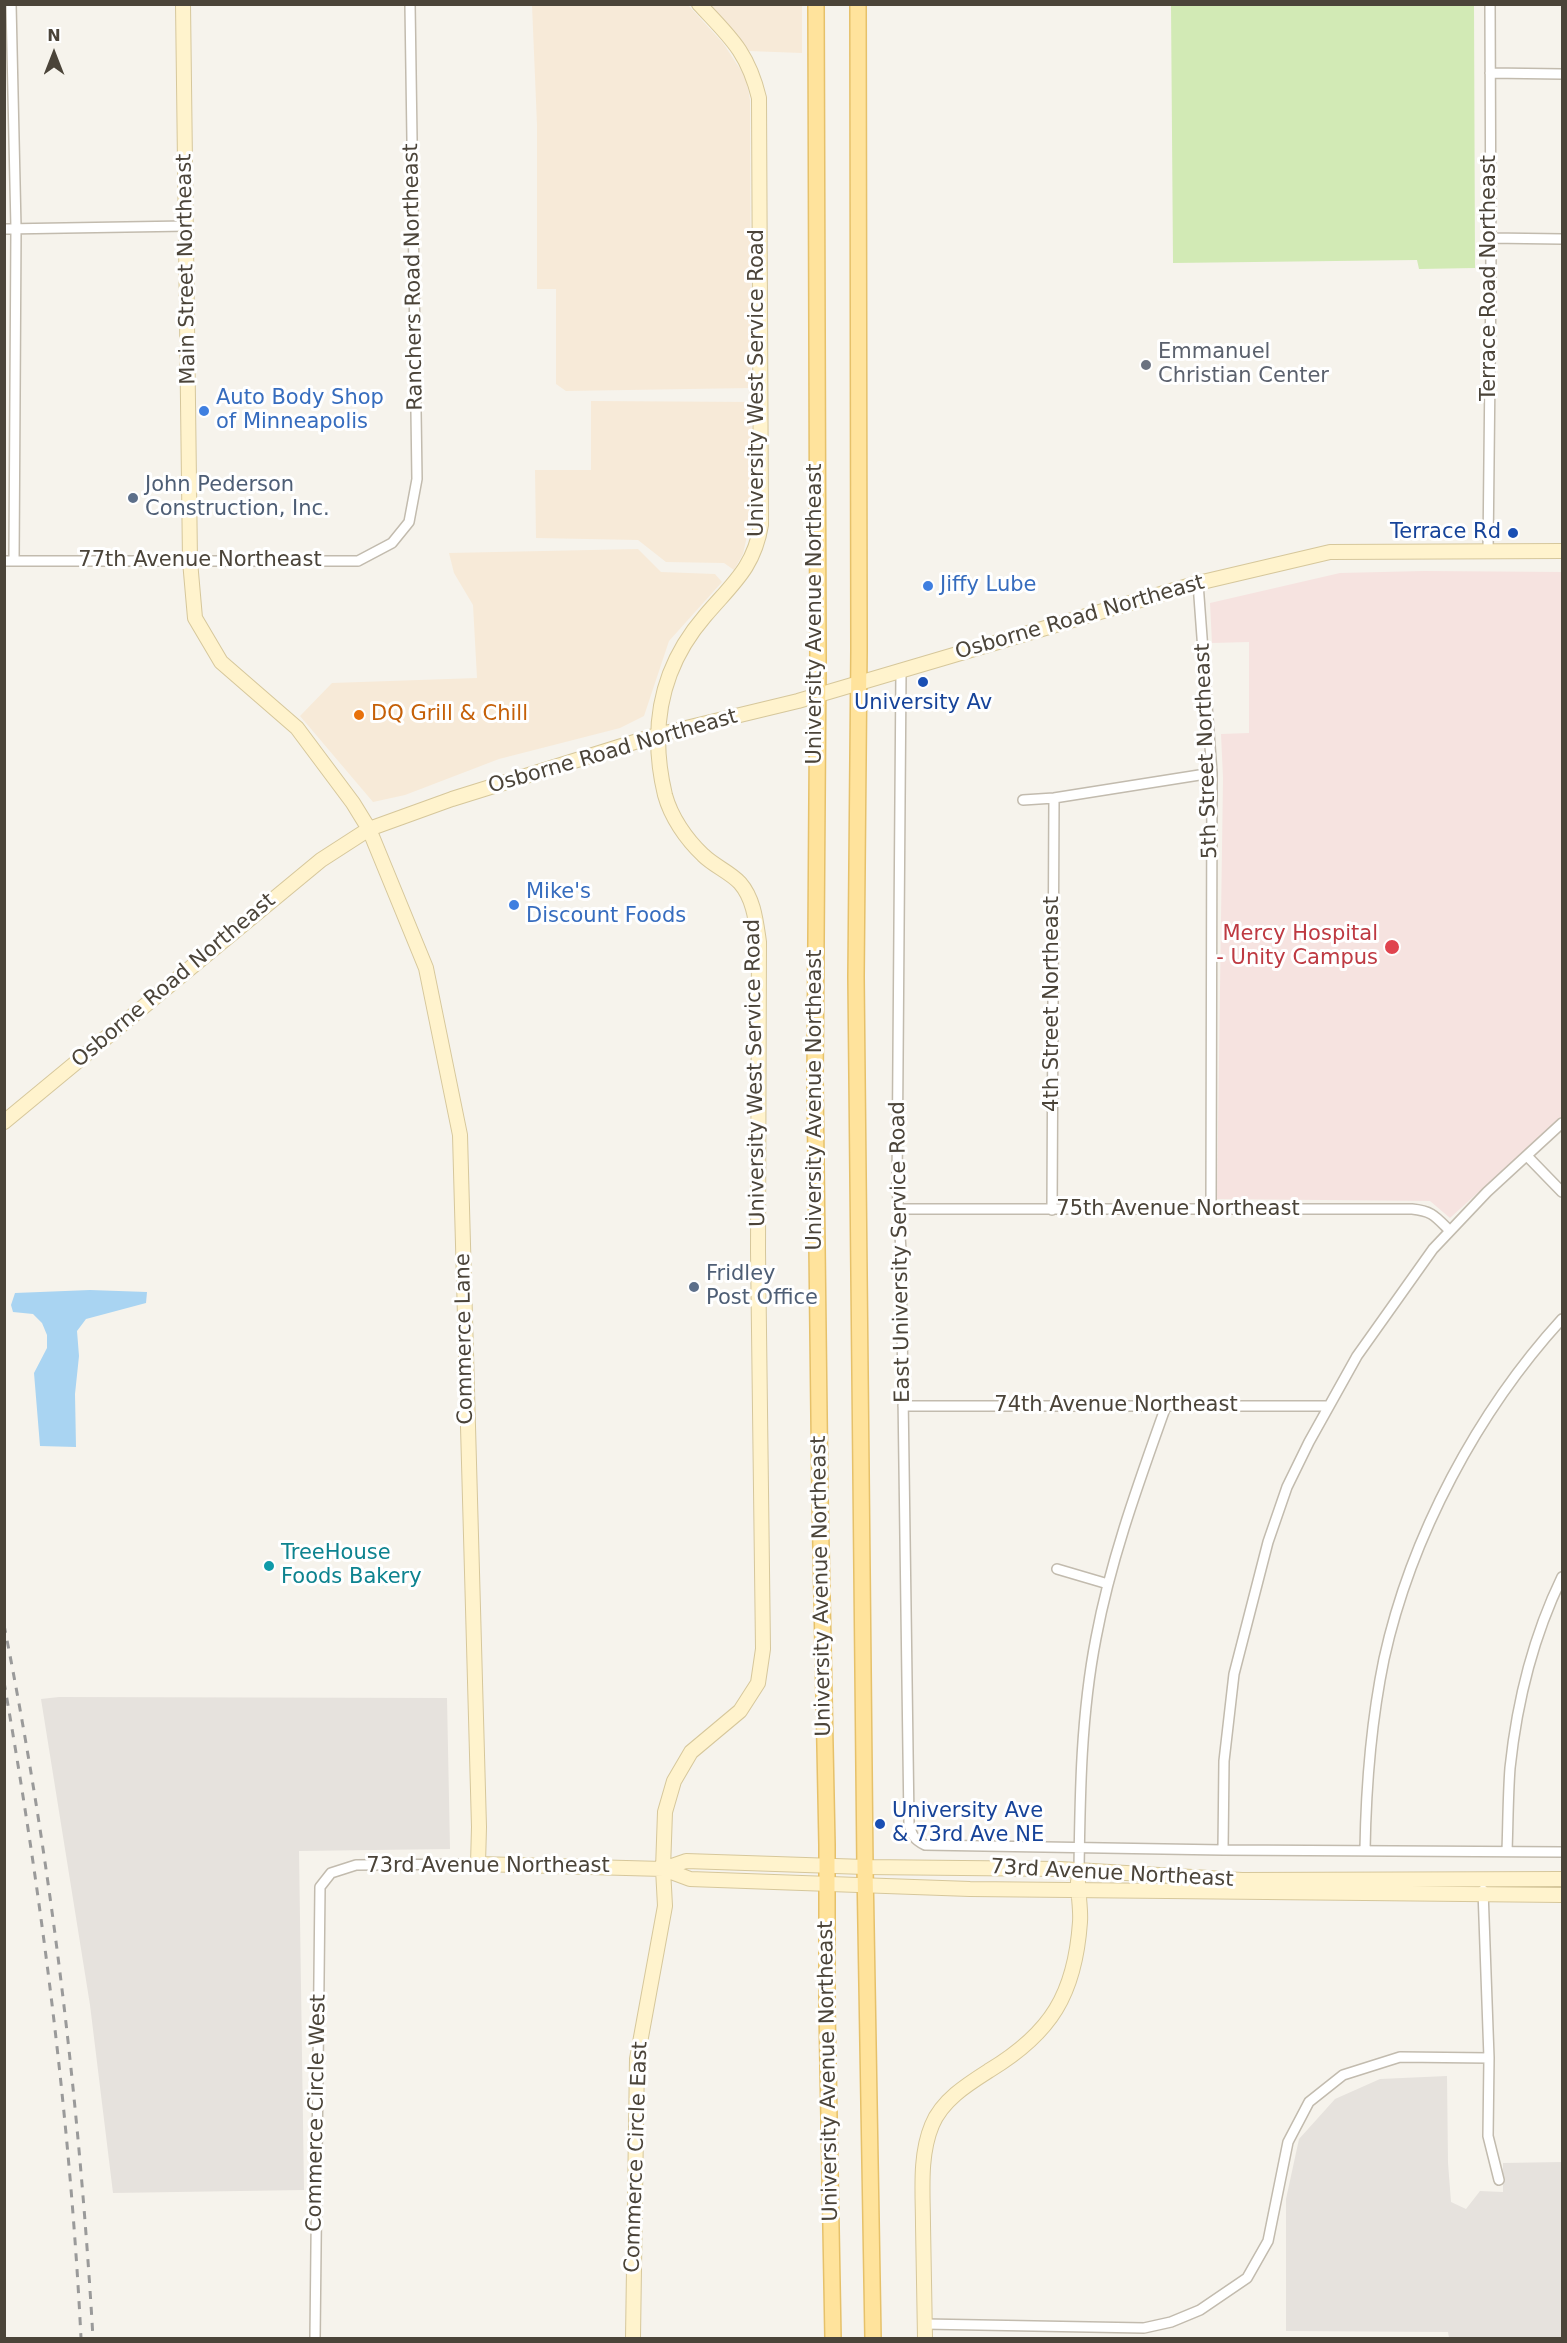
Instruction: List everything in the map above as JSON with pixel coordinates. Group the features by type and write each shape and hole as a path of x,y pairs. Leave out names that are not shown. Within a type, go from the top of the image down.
{"main road":[{"name":"University Avenue Northeast","path":"816,4 815,1101 827,1865 826,2008 833,2338"},
{"name":"University Avenue Northeast","path":"858,4 859,683 856,977 865,1867 873,2338"}],"street":[{"path":"9,561 16,228 11,4"},
{"name":"Main Street Northeast","path":"183,4 190,561 195,618 221,662 297,728 369,829"},
{"name":"Ranchers Road Northeast","path":"392,543 409,522 417,479 410,4"},
{"name":"University West Service Road","path":"663,1869 665,1812 674,1781 691,1752 741,1710 758,1683 764,1649 758,1251 759,942 754,909 740,883 703,855 673,818 665,794 657,735 665,687 674,660 689,634 749,565 758,545 761,525 759,98 753,76 737,45 699,4"},
{"name":"Terrace Road Northeast","path":"1488,552 1490,4"},
{"path":"1490,73 1563,74"},
{"path":"4,229 187,226"},
{"path":"1490,238 1563,239"},
{"name":"77th Avenue Northeast","path":"9,561 358,561 392,543"},
{"name":"Osborne Road Northeast","path":"4,1122 321,860 369,829 422,809 657,735 817,695 1198,583 1330,552 1563,551"},
{"name":"5th Street Northeast","path":"1198,583 1212,773 1211,1208"},
{"name":"East University Service Road","path":"900,671 897,1187 900,1209 909,1823 911,1833"},
{"path":"1023,800 1054,798 1212,773"},
{"name":"4th Street Northeast","path":"1052,1210 1054,798"},
{"name":"Commerce Lane","path":"369,829 426,968 460,1135 479,1827 478,1864"},
{"path":"1223,1850 1224,1761 1234,1674 1268,1542 1287,1487 1328,1406 1381,1320 1449,1230 1563,1123"},
{"path":"1527,1156 1563,1192"},
{"name":"75th Avenue Northeast","path":"900,1209 1412,1209 1426,1210 1449,1230"},
{"path":"1365,1850 1368,1768 1380,1680 1401,1601 1420,1548 1444,1489 1471,1443 1518,1374 1563,1319"},
{"name":"74th Avenue Northeast","path":"903,1406 1328,1406"},
{"path":"1167,1406 1126,1519 1096,1637 1086,1699 1081,1757 1078,1890 1080,1921 1072,1972 1063,2001 1045,2027 1015,2055 971,2082 946,2103 932,2126 922,2167 925,2331 1144,2328 1171,2322 1200,2310 1247,2278 1268,2241 1288,2142 1309,2102 1343,2075 1400,2057 1489,2058"},
{"path":"1057,1569 1108,1584"},
{"path":"1507,1851 1510,1769 1523,1686 1538,1636 1563,1577"},
{"name":"73rd Avenue Northeast","path":"911,1833 916,1841 925,1845 1563,1852"},
{"name":"73rd Avenue Northeast","path":"663,1869 686,1861 865,1867 1079,1870 1242,1880 1563,1879"},
{"name":"73rd Avenue Northeast","path":"320,1887 331,1873 356,1865 478,1864 663,1869 690,1879 827,1883 1078,1890 1563,1895"},
{"name":"Commerce Circle East","path":"633,2338 637,2059 665,1906 663,1869"},
{"path":"1483,1879 1489,2058 1488,2136 1499,2180"},
{"name":"Commerce Circle West","path":"315,2338 320,1887"}],"shaded area":[{"path":"532,5 688,5 723,43 746,78 750,100 751,388 566,391 556,384 556,289 537,289 537,125"},
{"path":"709,5 802,5 802,53 748,51"},
{"path":"591,401 752,402 751,518 743,554 734,570 724,563 666,562 638,540 536,538 535,470 591,470"},
{"path":"638,549 661,572 715,574 722,582 669,641 644,716 620,728 499,759 405,795 373,802 300,716 332,683 477,678 473,605 454,573 449,553"},
{"name":"Mercy Hospital - Unity Campus","path":"1562,572 1562,1116 1450,1218 1430,1201 1217,1199 1223,778 1221,734 1249,733 1249,642 1212,643 1210,603 1340,573"},
{"path":"59,1697 447,1698 450,1849 299,1851 304,2190 113,2193 90,2005 41,1699"},
{"path":"1447,2076 1451,2202 1466,2209 1480,2191 1503,2192 1503,2163 1562,2162 1562,2338 1449,2338 1448,2332 1286,2331 1286,2199 1299,2139 1335,2099 1380,2079"}],"green space":[{"path":"1171,5 1474,5 1475,268 1419,269 1417,260 1173,263"}],"water":[{"path":"90,1290 147,1292 146,1303 86,1319 77,1331 79,1356 75,1394 76,1447 40,1446 34,1373 47,1348 47,1335 42,1323 33,1314 13,1312 11,1305 15,1293"}],"railway":[{"path":"4,1625 36,1802 61,1980 80,2159 93,2338"},
{"path":"4,1682 31,1845 53,2009 70,2174 81,2338"}],"place":[{"name":"Emmanuel Christian Center","path":"1146,365"},
{"name":"Auto Body Shop of Minneapolis","path":"204,411"},
{"name":"John Pederson Construction, Inc.","path":"133,498"},
{"name":"Terrace Rd","path":"1513,533"},
{"name":"Jiffy Lube","path":"928,586"},
{"name":"University Av","path":"923,682"},
{"name":"DQ Grill & Chill","path":"359,715"},
{"name":"Mike's Discount Foods","path":"514,905"},
{"name":"Mercy Hospital - Unity Campus","path":"1392,947"},
{"name":"Fridley Post Office","path":"694,1287"},
{"name":"TreeHouse Foods Bakery","path":"269,1566"},
{"name":"University Ave & 73rd Ave NE","path":"880,1824"}]}
